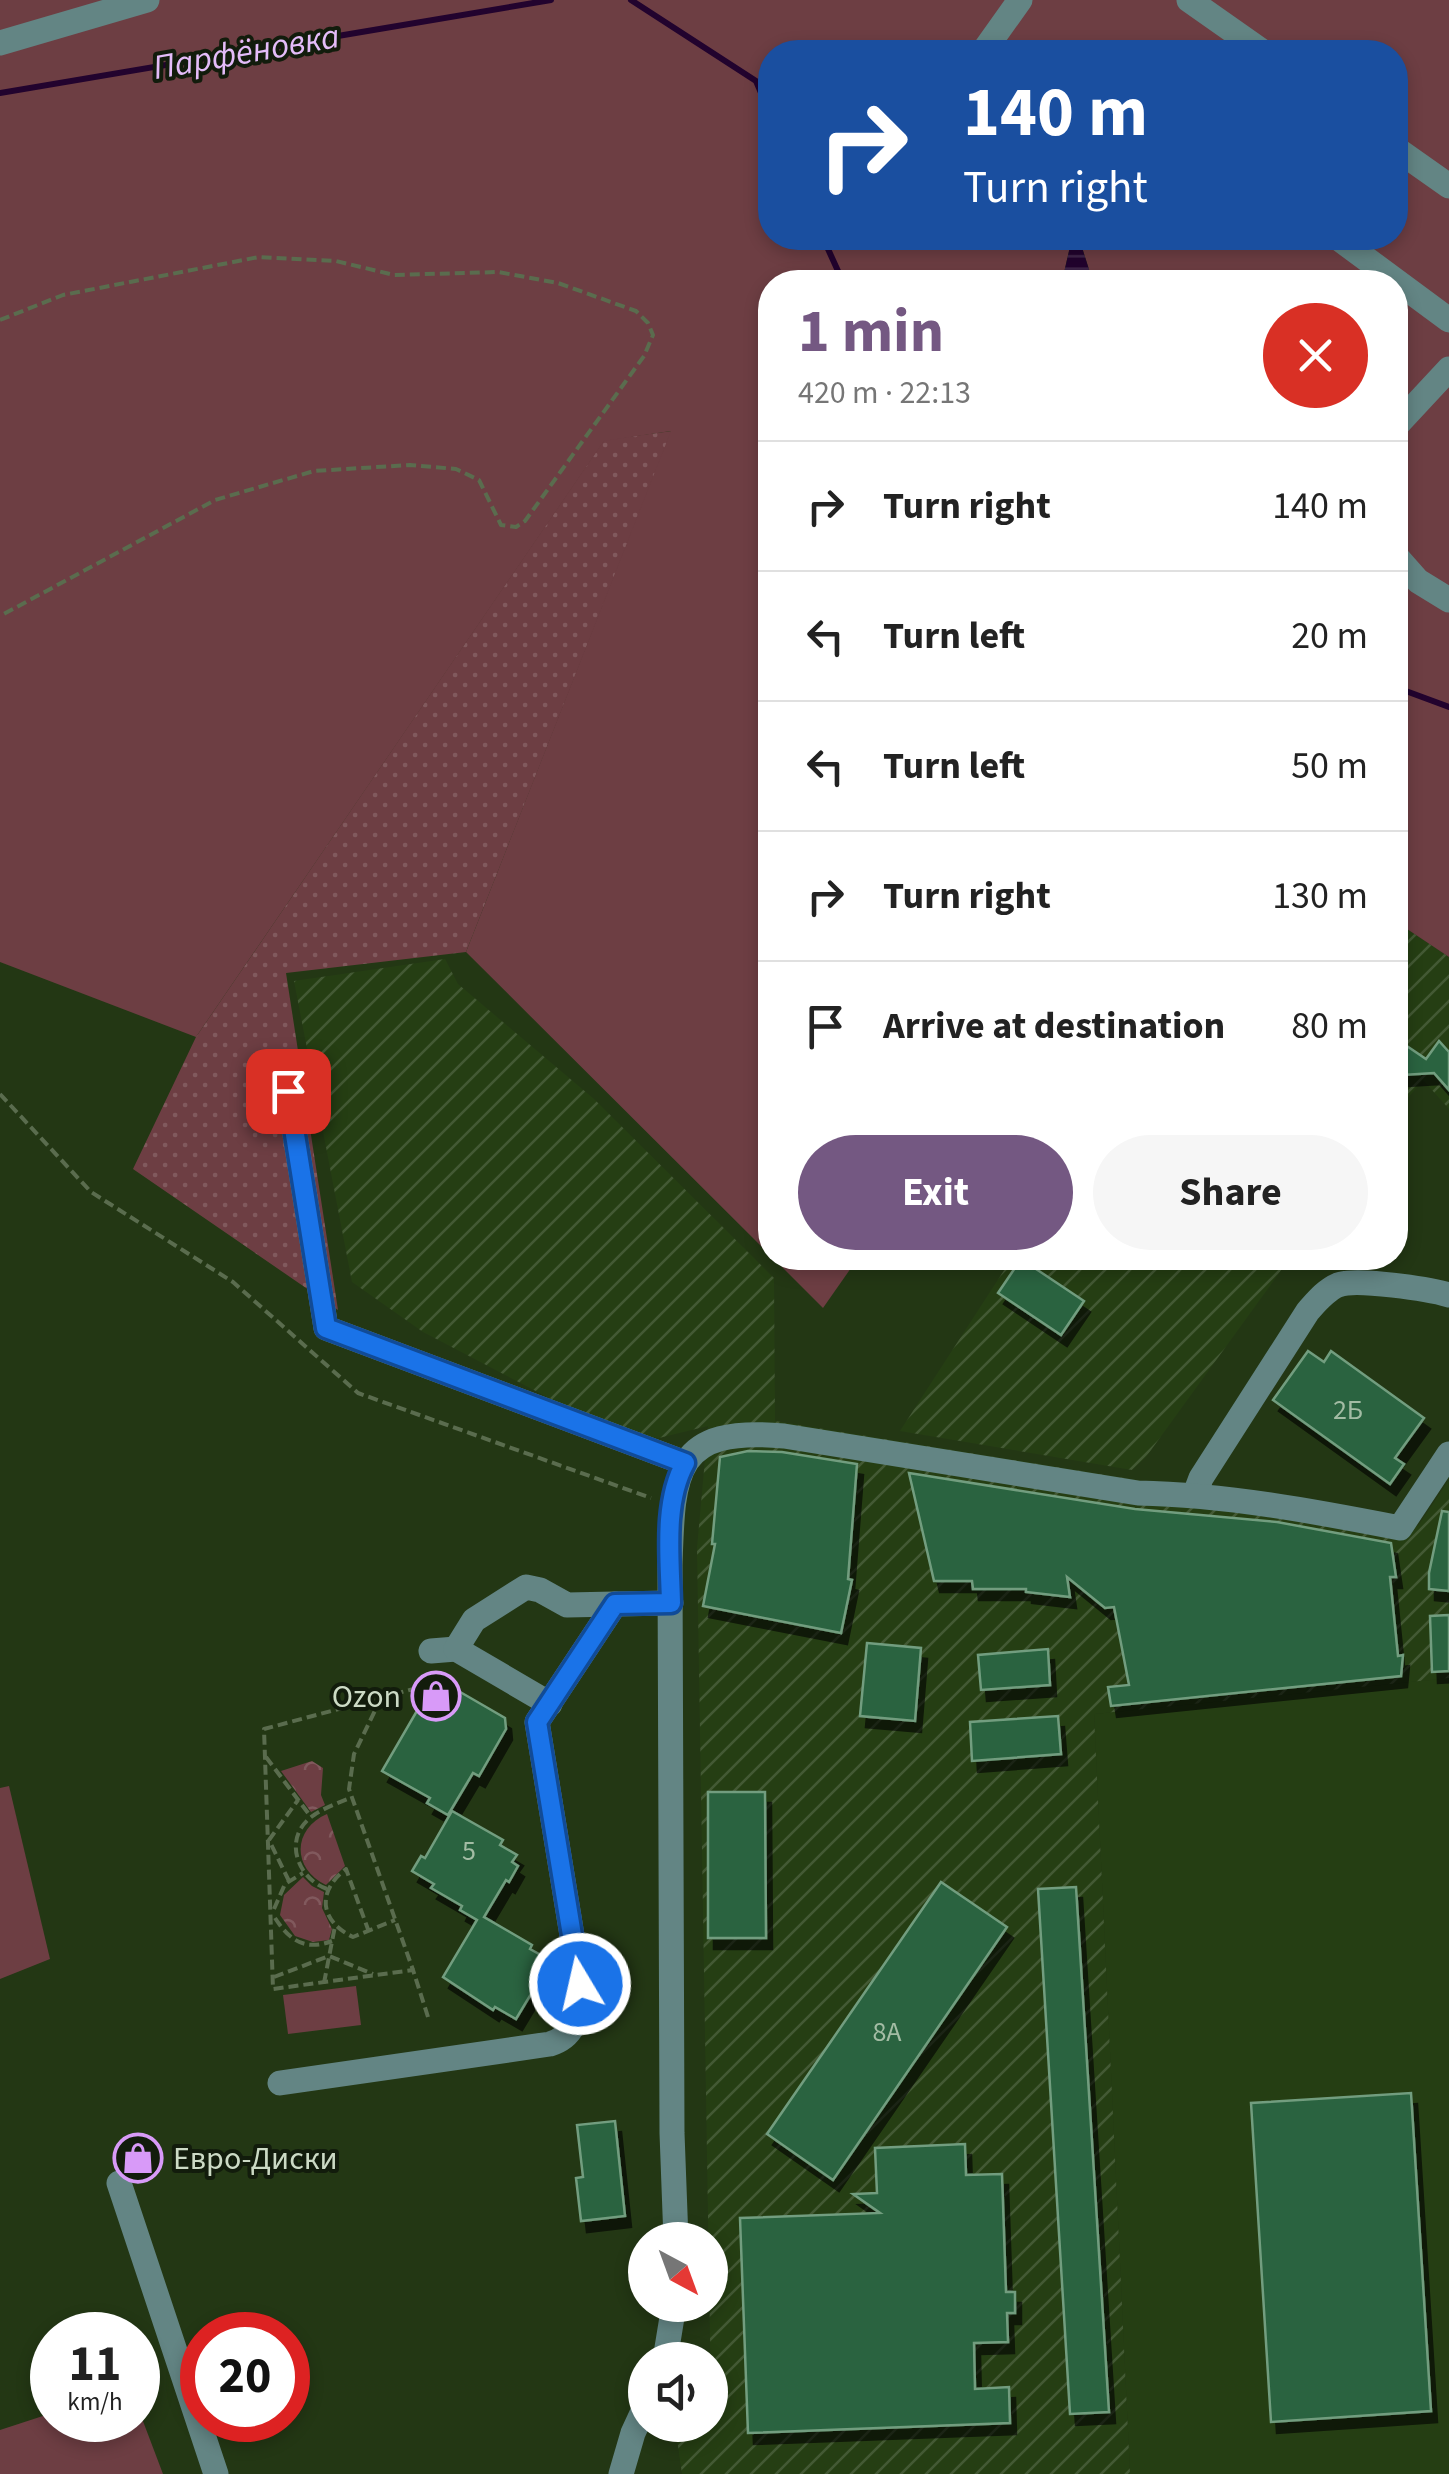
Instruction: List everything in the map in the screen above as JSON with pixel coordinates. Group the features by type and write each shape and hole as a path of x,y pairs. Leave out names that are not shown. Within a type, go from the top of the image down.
{"street":[{"path":"992,40 1020,0"},
{"path":"1189,0 1246,40"},
{"path":"0,43 139,1"},
{"path":"1408,157 1449,186"},
{"path":"1354,250 1381,270"},
{"path":"1408,290 1449,320"},
{"path":"1408,413 1449,368"},
{"path":"1408,569 1449,600"},
{"path":"288,1091 326,1328 685,1463"},
{"path":"1194,1494 1308,1310 1326,1292 1341,1283 1433,1290 1449,1295"},
{"path":"675,2222 672,1506 675,1480 685,1463 722,1435 746,1432 986,1466 1138,1493 1194,1494 1278,1505 1400,1528 1449,1454"},
{"path":"550,1704 443,1650 474,1620 526,1587 567,1605 671,1603"},
{"path":"280,2083 550,2044 560,2041 573,2028 580,1984 537,1722 615,1604"},
{"path":"119,2183 216,2474"},
{"path":"621,2474 630,2442"}],"path":[{"path":"0,320 63,295 259,257 336,260 394,275 498,272 558,282 636,311 648,322 653,334 644,356 525,520 516,527 501,524 479,480 456,468 410,465 314,471 215,500 0,616"},
{"path":"413,1970 273,1989 264,1729 417,1688"},
{"path":"382,1698 354,1754 349,1790 428,2017"},
{"path":"266,1756 311,1818"},
{"path":"327,1889 313,1883 303,1872 295,1848 298,1835 311,1818 352,1798"},
{"path":"269,1840 298,1800"},
{"path":"269,1840 289,1881"},
{"path":"324,1982 335,1926 326,1906 327,1889 346,1869 368,1932"},
{"path":"272,1914 279,1893 303,1872"},
{"path":"272,1914 284,1933 301,1944 332,1941"},
{"path":"335,1926 354,1937 395,1920"},
{"path":"273,1977 329,1956 377,1976"}],"shaded area":[{"path":"1069,250 1083,250 1089,270 1065,270"},
{"path":"1408,930 1449,957 1449,1109 1423,1080 1408,1098"},
{"path":"445,959 458,984 594,1099 758,1262 758,1270 766,1270 774,1278 775,1421 1418,1526 1449,1480 1449,1678 1094,1714 1130,2474 682,2474 677,2442 728,2442 728,2342 710,2342 710,2322 728,2322 728,2222 708,2222 697,1548 708,1426 659,1438 616,1433 423,1332 352,1282 294,981"},
{"path":"1004,1270 1281,1270 1146,1457 1132,1470 900,1431"},
{"path":"1449,1678 1449,2474 1130,2474 1094,1714"}],"green space":[{"path":"0,0 1449,0 1449,957 1408,930 1408,270 1089,270 1083,250 1408,250 1408,40 758,40 758,250 1069,250 1065,270 758,270 758,1243 466,952 671,431 604,441 196,1037 0,962"},
{"path":"672,431 466,952 286,973 338,1310 133,1169 196,1037 604,440"},
{"path":"785,1270 850,1270 823,1308"},
{"path":"312,1761 323,1768 321,1795 325,1805 311,1812 281,1771"},
{"path":"9,1786 50,1959 0,1979 0,1788"},
{"path":"327,1814 345,1866 326,1885 307,1869 301,1849 307,1829"},
{"path":"303,1877 324,1892 322,1908 332,1929 329,1940 313,1942 295,1936 280,1915 284,1895"},
{"path":"356,1986 361,2025 288,2034 283,1995"},
{"path":"30,2420 30,2442 151,2442 163,2474 0,2474 0,2430"}],"building":[{"path":"1439,1041 1449,1052 1449,1090 1434,1073 1408,1075 1408,1047 1426,1059"},
{"path":"1014,1270 1038,1270 1084,1301 1061,1335 998,1293"},
{"path":"1308,1351 1324,1362 1331,1351 1424,1418 1395,1458 1404,1464 1390,1484 1273,1400"},
{"path":"748,1451 782,1452 857,1464 848,1579 852,1580 841,1633 703,1606 715,1544 720,1457"},
{"path":"909,1473 1135,1509 1277,1522 1391,1543 1396,1577 1390,1577 1398,1656 1403,1655 1401,1676 1111,1706 1108,1687 1129,1685 1114,1607 1105,1608 1067,1577 1070,1597 1026,1589 973,1589 972,1581 934,1581"},
{"path":"1442,1511 1449,1512 1449,1591 1429,1589"},
{"path":"1449,1615 1449,1671 1432,1672 1430,1616"},
{"path":"867,1643 921,1648 915,1721 860,1716"},
{"path":"1048,1649 1050,1685 981,1690 978,1655"},
{"path":"436,1678 505,1718 506,1729 479,1776 473,1773 448,1815 427,1803 430,1798 382,1771"},
{"path":"1058,1716 1061,1754 972,1761 970,1722"},
{"path":"708,1792 765,1792 766,1938 708,1938"},
{"path":"452,1811 503,1840 500,1845 517,1855 512,1862 518,1866 484,1917 532,1945 530,1949 548,1959 543,1966 550,1970 516,2019 495,2007 493,2010 443,1977 477,1920 412,1871 421,1856 425,1858"},
{"path":"941,1882 1007,1927 833,2180 767,2134"},
{"path":"1076,1887 1109,2412 1070,2414 1038,1889"},
{"path":"1411,2093 1431,2411 1271,2422 1251,2103"},
{"path":"615,2121 625,2216 581,2221 576,2178 583,2177 577,2125"},
{"path":"965,2144 966,2175 1002,2174 1006,2292 1015,2292 1015,2313 1007,2313 1008,2342 974,2343 975,2389 1009,2387 1010,2423 748,2433 740,2218 880,2213 853,2194 877,2193 875,2148"}],"waterway":[{"name":"Парфёновка","path":"0,93 551,0"},
{"name":"Парфёновка","path":"631,0 758,86"},
{"name":"Парфёновка","path":"828,250 838,270"},
{"name":"Парфёновка","path":"1408,692 1449,707"}],"place":[{"name":"Ozon","path":"436,1696"},
{"name":"Евро-Диски","path":"138,2158"}],"route":[{"path":"288,1091 326,1328 685,1463 675,1480 672,1506 671,1603 615,1604 537,1722 580,1984"}]}
